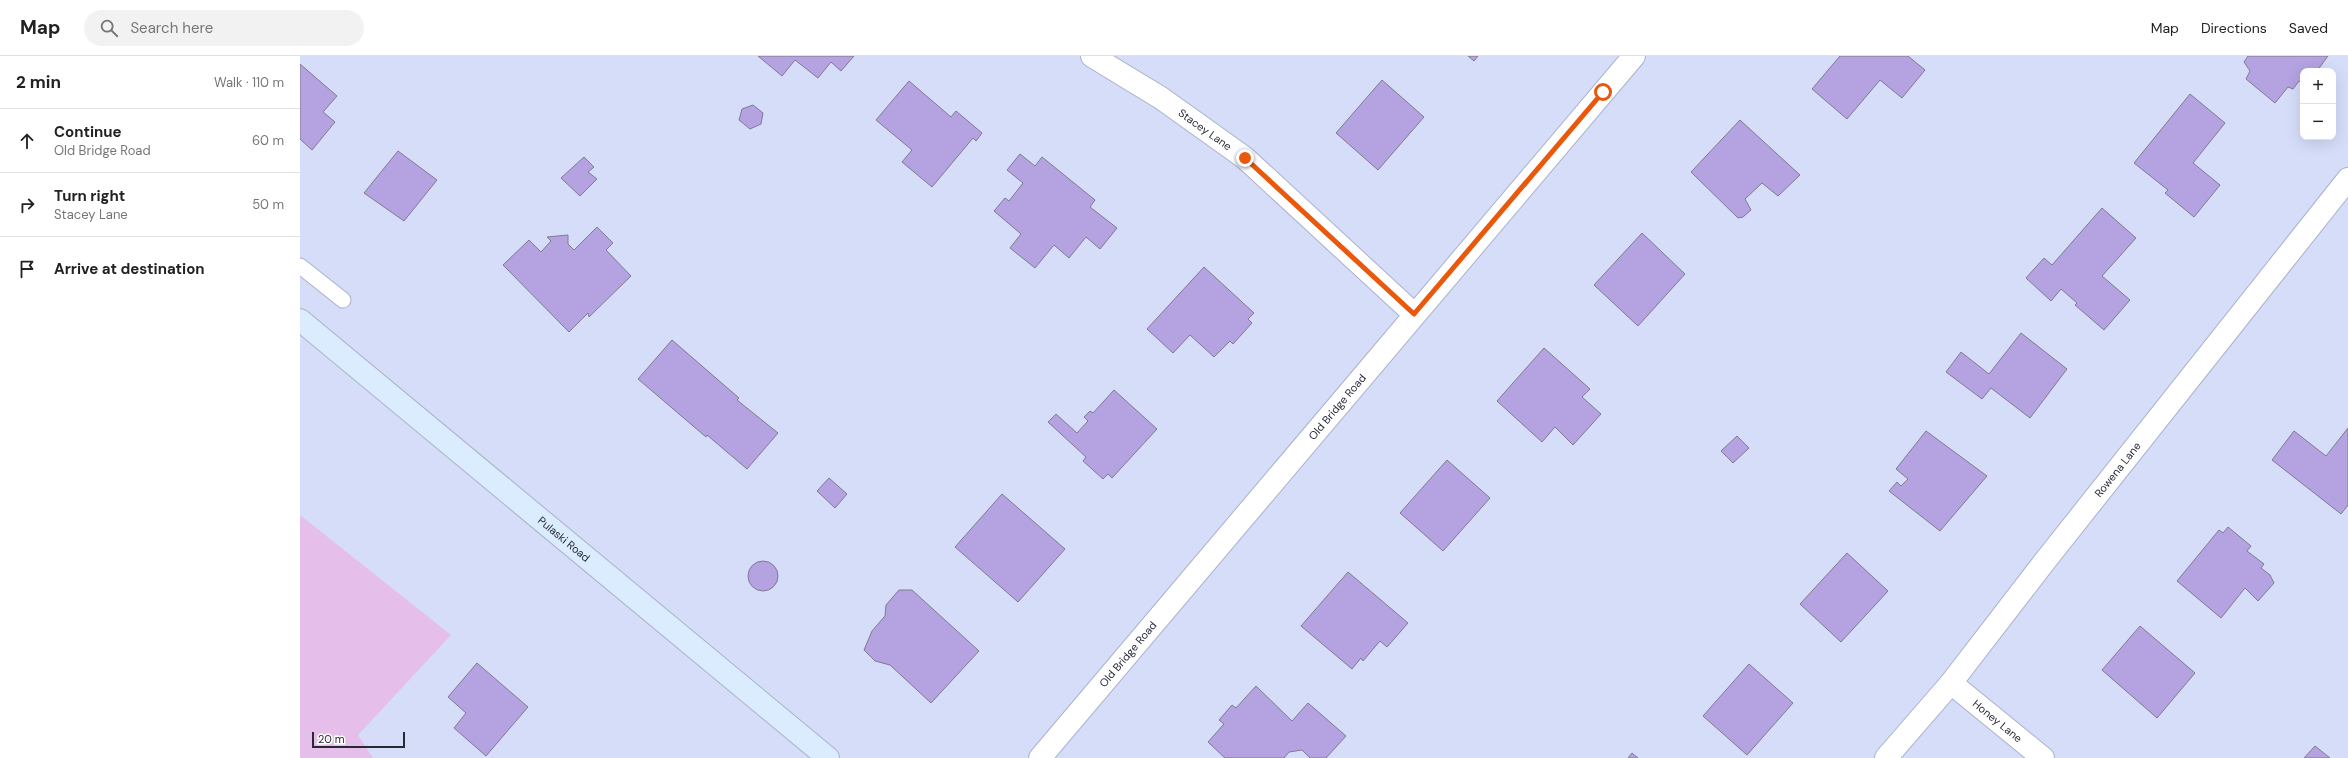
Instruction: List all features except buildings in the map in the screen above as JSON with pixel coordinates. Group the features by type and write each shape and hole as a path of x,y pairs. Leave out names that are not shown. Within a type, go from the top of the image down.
{"main road":[{"name":"Pulaski Road","path":"300,320 828,758"}],"street":[{"name":"Stacey Lane","path":"1092,56 1161,98 1245,158 1414,314"},
{"name":"Old Bridge Road","path":"1040,758 1414,314 1634,56"},
{"name":"Rowena Lane","path":"1886,758 1951,683 2045,561 2348,179"},
{"name":"Honey Lane","path":"1951,683 2044,758"}],"lane":[{"path":"300,266 343,300"}],"shaded area":[{"path":"300,515 451,635 358,735 373,758 300,758"}],"route":[{"path":"1245,158 1414,314 1603,92"}]}
